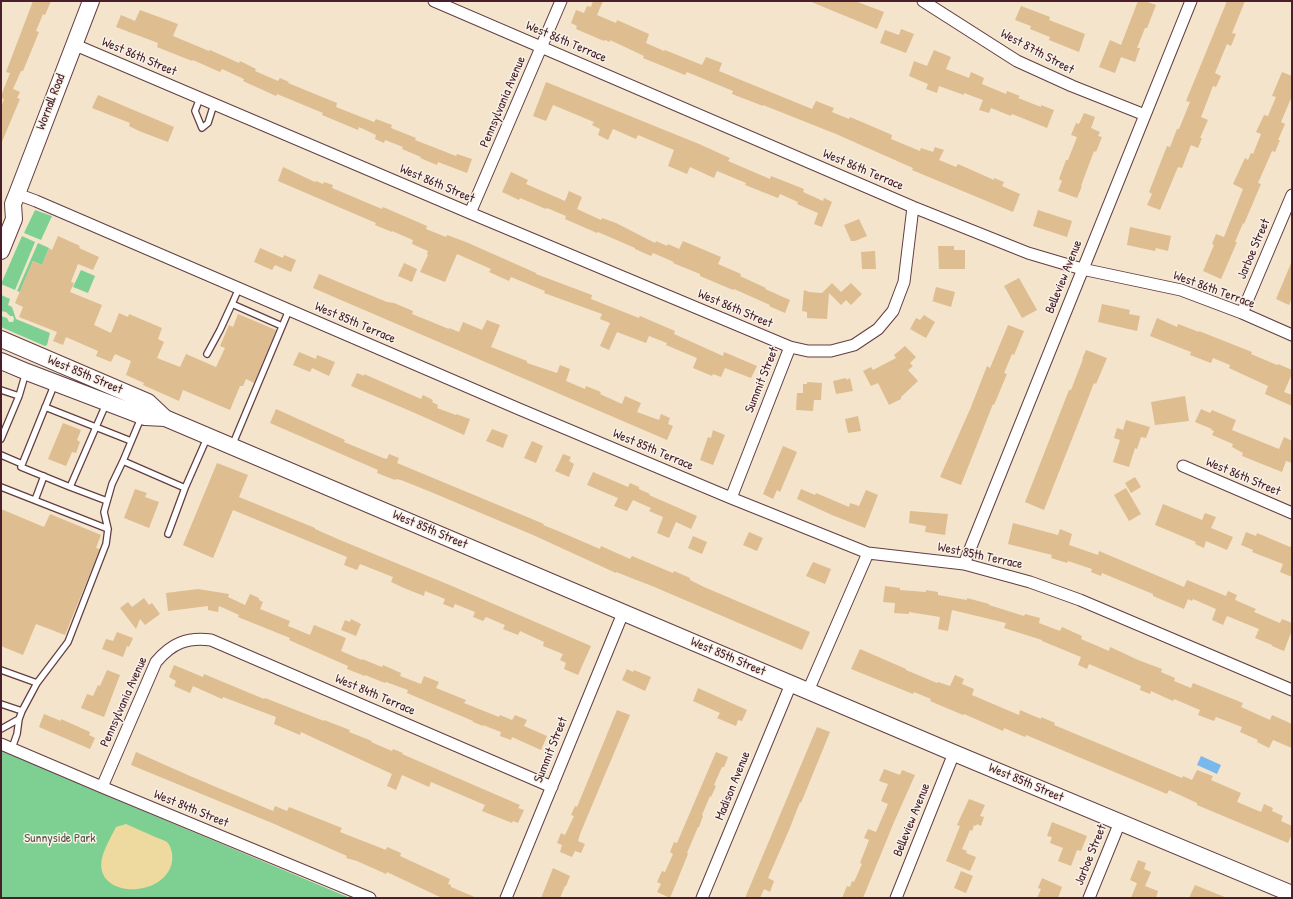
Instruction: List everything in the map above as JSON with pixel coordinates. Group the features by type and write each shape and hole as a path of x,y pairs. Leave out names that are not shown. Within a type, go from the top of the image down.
{"main road":[{"name":"Wornall Road","path":"1,251 14,219 15,199 73,44 91,1"},
{"name":"Wornall Road","path":"1,216 15,199"},
{"name":"West 85th Street","path":"1,339 165,418 1120,822 1287,895"},
{"name":"West 85th Street","path":"1,361 26,372 107,402 144,408"}],"street":[{"name":"West 86th Terrace","path":"434,1 914,207 1028,253 1082,269 1181,290 1292,335"},
{"name":"Pennsylvania Avenue","path":"470,213 561,1"},
{"name":"West 87th Street","path":"923,1 1017,60 1072,86 1145,115"},
{"name":"Belleview Avenue","path":"964,564 1191,1"},
{"name":"West 86th Street","path":"73,44 790,347"},
{"name":"Jarboe Street","path":"1242,314 1292,195"},
{"name":"West 85th Terrace","path":"15,199 239,288 731,498 868,553 964,564 1030,582 1080,600 1292,690"},
{"name":"Summit Street","path":"731,498 790,347 808,351 831,351 854,344 878,330 893,311 904,282 914,207"},
{"name":"West 86th Street","path":"1183,466 1292,513"},
{"path":"808,691 868,553"},
{"name":"Summit Street","path":"506,898 623,613"},
{"name":"West 84th Terrace","path":"185,642 198,639 211,640 552,787"},
{"name":"Pennsylvania Avenue","path":"102,787 156,662 165,652 176,644 185,642"},
{"name":"Madison Avenue","path":"702,898 791,684"},
{"name":"West 84th Street","path":"1,744 370,898"},
{"name":"Belleview Avenue","path":"896,898 954,753"},
{"name":"Jarboe Street","path":"1089,898 1120,822"}],"lane":[{"path":"200,98 195,111 202,128 208,123 214,104"},
{"path":"207,354 220,330 239,288"},
{"path":"232,304 282,326"},
{"path":"232,446 289,310"},
{"path":"1,439 19,396 26,372"},
{"path":"55,383 21,467 107,501"},
{"path":"1,390 19,396"},
{"path":"70,487 107,402"},
{"path":"45,407 131,441"},
{"path":"12,748 22,711 37,683 68,642 106,544 108,529 104,512 112,484 123,461 144,408"},
{"path":"168,534 185,488 208,436"},
{"path":"1,455 22,464"},
{"path":"123,461 185,488"},
{"path":"35,500 44,476"},
{"path":"1,487 108,529"},
{"path":"1,670 37,683"},
{"path":"1,704 22,711"},
{"path":"1,729 19,720"}],"green space":[{"path":"35,210 52,216 41,240 24,233"},
{"path":"22,236 35,242 15,290 1,284"},
{"path":"38,243 49,248 42,265 33,261 20,292 17,291"},
{"path":"81,270 95,276 88,293 73,287"},
{"path":"1,295 10,299 8,305 12,307 16,319 50,333 47,345 45,346 1,327 1,316 7,318 9,322 13,322 14,319 13,316 1,311"},
{"name":"Sunnyside Park","path":"1,751 350,898 1,898"}],"sand":[{"path":"126,824 166,841 169,844 172,862 167,874 157,883 144,888 131,889 118,887 108,881 102,871 102,858 110,838 116,827"}],"water":[{"path":"1201,756 1221,765 1217,774 1197,765"}],"building":[{"path":"33,1 51,1 45,15 43,14 36,31 39,32 23,71 21,71 13,89 20,92 17,98 20,99 1,144 1,107 4,99 1,98 1,96 10,73 6,72"},
{"path":"593,1 603,1 597,15 616,23 617,20 649,34 646,43 664,51 665,50 702,65 706,57 722,63 719,71 812,109 816,101 834,108 832,112 849,119 850,117 892,135 891,139 920,151 921,148 933,152 935,147 944,150 939,160 956,167 958,164 994,180 994,178 1004,182 1002,186 1020,194 1013,212 912,170 913,168 836,134 732,94 733,91 687,72 685,75 643,58 644,56 610,40 610,42 604,41 576,29 577,26 571,23 576,10 584,13 587,6 591,7"},
{"path":"809,1 855,1 884,12 877,29"},
{"path":"1138,1 1145,1 1156,5 1137,48 1140,48 1135,62 1121,57 1115,73 1099,67 1110,40 1121,45"},
{"path":"1227,1 1245,1 1232,33 1236,34 1231,46 1227,44 1215,73 1221,76 1216,87 1213,86 1201,117 1208,120 1200,138 1202,138 1198,148 1191,145 1182,168 1178,167 1160,210 1147,205 1152,194 1149,192 1167,146 1170,147 1177,129 1179,129 1190,102 1186,101"},
{"path":"1021,6 1050,17 1049,20 1085,34 1079,52 1049,40 1050,37 1030,29 1031,26 1015,20"},
{"path":"140,10 178,24 173,36 239,63 240,61 256,69 255,71 278,81 280,78 289,82 288,83 337,103 336,107 374,122 376,119 392,125 391,128 416,138 415,140 456,156 457,154 472,159 467,173 438,162 437,165 420,158 421,157 402,149 403,147 385,140 384,143 375,139 376,135 359,127 358,130 322,115 323,113 277,94 276,96 243,81 244,79 222,69 220,72 193,60 192,61 157,47 158,43 116,27 121,15 135,21"},
{"path":"901,29 914,34 906,53 880,43 885,30 899,35"},
{"path":"934,50 951,57 946,69 969,78 971,72 984,78 982,84 1006,94 1007,91 1020,96 1018,98 1041,107 1041,105 1054,110 1047,128 1012,114 1011,116 991,108 989,113 979,110 983,100 964,93 964,95 939,86 937,93 926,89 928,84 909,76 914,61 927,66"},
{"path":"1282,72 1292,76 1292,96 1281,122 1285,124 1278,140 1280,140 1275,152 1272,151 1258,183 1261,184 1235,242 1237,242 1221,279 1203,271 1214,245 1212,244 1216,234 1224,237 1243,189 1233,184 1245,158 1248,160 1251,153 1253,154 1261,134 1256,132 1264,115 1268,116 1276,97 1272,96"},
{"path":"546,82 699,144 730,158 728,161 770,179 771,176 804,189 803,192 823,201 824,198 832,202 822,227 814,224 818,213 797,204 798,202 780,194 778,198 745,185 746,183 717,171 714,178 690,167 687,174 668,166 674,150 638,135 636,139 613,129 608,140 598,135 600,129 592,125 594,122 553,105 546,121 533,116"},
{"path":"98,95 174,127 168,142 129,126 130,123 92,108"},
{"path":"1084,113 1095,117 1091,128 1100,132 1098,136 1102,137 1096,152 1094,151 1077,198 1058,191 1062,181 1059,179 1077,137 1071,135 1076,123 1079,124"},
{"path":"283,167 315,182 316,181 323,184 324,182 333,185 332,188 382,209 383,207 427,226 426,229 446,237 447,235 466,242 536,274 592,295 591,299 639,318 640,316 675,331 674,334 723,356 724,352 757,366 751,378 725,368 721,377 713,374 712,376 693,368 697,358 666,345 667,343 649,336 646,343 617,332 609,350 600,346 610,323 600,319 602,314 544,293 545,291 511,277 509,281 489,272 491,269 457,254 445,282 420,272 428,255 428,251 412,244 413,240 375,225 376,223 278,181"},
{"path":"511,172 528,180 526,184 565,201 569,191 582,197 577,209 601,220 602,218 616,223 655,243 656,241 667,246 668,244 679,249 683,241 721,257 718,264 741,274 740,276 766,288 765,289 790,300 785,313 734,289 733,290 700,276 700,274 653,253 651,256 565,219 566,216 520,198 519,200 502,192"},
{"path":"1038,210 1072,221 1067,237 1033,226"},
{"path":"859,219 867,236 851,241 844,225"},
{"path":"1130,227 1171,236 1168,251 1156,248 1155,251 1127,245"},
{"path":"58,236 99,257 93,270 78,264 71,282 74,283 70,292 102,305 94,325 111,333 119,313 128,317 129,314 162,328 158,339 164,342 157,358 180,367 186,354 216,367 225,348 220,346 229,325 233,327 238,314 276,330 254,383 246,379 243,386 240,386 230,410 183,390 179,401 143,385 144,383 126,375 131,361 115,354 111,362 96,356 98,351 66,337 63,345 53,341 57,332 19,317 23,307 15,303 33,261 42,265 49,248 52,250"},
{"path":"938,246 954,246 954,250 965,250 965,269 939,269"},
{"path":"260,248 283,258 284,255 296,260 291,272 275,265 272,270 254,262"},
{"path":"875,251 876,269 862,269 861,252"},
{"path":"1292,261 1292,298 1289,305 1276,299"},
{"path":"404,263 417,269 412,282 398,276"},
{"path":"319,274 387,302 394,303 413,311 412,314 459,332 463,322 482,330 487,320 500,325 491,347 527,361 527,363 557,373 560,365 570,369 566,381 585,389 586,386 601,392 600,394 622,404 625,396 641,403 637,412 659,420 661,414 670,418 668,424 673,426 667,440 313,288"},
{"path":"1019,278 1037,310 1022,318 1004,286"},
{"path":"832,283 841,292 851,283 862,294 851,305 846,300 841,305 829,293 827,319 807,318 807,312 802,311 804,290 822,293"},
{"path":"936,287 955,292 951,307 932,301 934,299"},
{"path":"1102,304 1130,310 1129,314 1140,316 1137,331 1098,322"},
{"path":"924,315 935,322 926,338 910,329 916,318 920,320"},
{"path":"1157,318 1177,327 1178,324 1199,331 1292,370 1292,374 1284,392 1292,395 1292,406 1265,394 1268,386 1229,368 1230,365 1213,358 1211,363 1190,355 1191,352 1150,336"},
{"path":"1008,325 1024,331 1014,355 1012,354 1004,373 1007,374 994,405 993,404 961,485 940,477 971,407 987,366 990,368"},
{"path":"905,346 916,357 910,363 913,366 908,370 918,381 901,397 901,399 889,405 878,383 871,386 863,371 871,367 873,370 896,358 894,355"},
{"path":"1086,350 1107,358 1096,384 1094,383 1044,510 1025,502"},
{"path":"299,352 316,359 317,355 335,362 329,376 312,368 310,372 293,365"},
{"path":"357,373 364,376 364,374 421,399 423,395 433,400 432,402 438,405 437,408 470,419 464,435 351,386"},
{"path":"846,378 846,380 850,378 853,391 836,394 833,381"},
{"path":"807,382 822,383 821,400 814,400 813,411 796,410 797,393 803,393 803,384 807,384"},
{"path":"1185,396 1189,421 1155,425 1151,402"},
{"path":"276,409 345,440 344,442 383,458 387,459 389,454 399,458 397,463 600,549 601,546 630,559 632,556 673,573 674,571 690,578 690,580 704,587 810,632 802,650 652,586 616,573 533,535 431,492 401,480 395,480 377,473 378,470 270,423"},
{"path":"1201,409 1210,413 1212,410 1236,420 1232,430 1279,449 1284,437 1292,441 1292,463 1286,461 1282,472 1242,456 1243,453 1232,447 1233,444 1212,435 1214,431 1211,430 1212,429 1195,422"},
{"path":"858,416 861,431 848,433 845,419"},
{"path":"1126,420 1150,427 1146,438 1141,437 1137,449 1135,448 1129,467 1113,462 1120,440 1114,438 1117,428 1123,430"},
{"path":"63,423 81,430 77,440 80,442 76,453 72,452 66,466 48,459"},
{"path":"492,429 508,435 503,448 486,441"},
{"path":"713,430 725,435 713,465 700,460 708,437 711,438"},
{"path":"532,441 543,446 536,463 524,458"},
{"path":"783,446 797,452 780,492 777,490 773,499 763,494"},
{"path":"563,454 571,457 569,461 574,464 569,477 555,471"},
{"path":"217,463 248,475 239,497 591,646 578,675 564,669 566,663 560,660 563,654 543,646 544,642 520,631 518,635 503,629 505,625 486,617 483,621 473,617 475,612 455,604 453,608 443,604 445,599 425,591 424,596 404,588 391,582 393,577 360,564 357,570 344,565 347,557 233,510 213,558 183,545"},
{"path":"593,472 628,487 630,483 639,487 639,489 650,494 649,495 697,516 691,529 676,522 669,538 657,533 663,517 649,511 651,508 633,500 627,511 614,506 618,498 587,485"},
{"path":"1135,477 1141,487 1131,493 1125,483"},
{"path":"1126,488 1141,514 1129,521 1114,495"},
{"path":"135,489 147,493 145,497 159,502 149,528 124,518"},
{"path":"801,489 815,495 816,493 849,507 850,503 859,506 866,490 878,495 865,528 797,499"},
{"path":"1163,504 1202,520 1205,513 1216,517 1211,528 1233,537 1227,550 1206,541 1204,548 1195,544 1196,542 1155,525"},
{"path":"1,509 44,527 50,514 101,535 96,548 100,549 65,635 36,624 23,655 1,646"},
{"path":"910,511 948,514 945,535 925,532 926,526 909,523"},
{"path":"1013,523 1058,535 1060,529 1072,534 1069,545 1098,555 1099,551 1184,587 1187,580 1226,596 1228,591 1237,595 1235,600 1256,609 1254,612 1280,623 1282,619 1292,623 1292,630 1284,651 1255,638 1259,629 1227,616 1223,625 1212,620 1216,609 1193,599 1192,601 1188,599 1184,609 1153,596 1153,594 1102,573 1101,576 1091,572 1092,569 1068,561 1067,563 1051,558 1052,555 1008,544"},
{"path":"749,532 763,538 757,551 743,545"},
{"path":"1246,532 1256,536 1257,533 1290,547 1292,544 1292,577 1280,572 1283,564 1252,552 1253,550 1241,545"},
{"path":"693,536 707,542 702,554 688,548"},
{"path":"813,562 831,569 825,584 806,576"},
{"path":"885,586 900,588 900,590 926,592 926,590 938,592 938,595 967,600 967,598 1024,616 1025,614 1040,618 1039,623 1060,631 1062,627 1082,636 1081,639 1109,651 1110,647 1162,669 1161,672 1175,678 1174,681 1191,688 1193,683 1243,703 1241,707 1270,720 1272,715 1292,724 1292,748 1273,740 1269,748 1257,742 1258,740 1240,732 1242,727 1216,717 1214,721 1198,715 1200,710 1174,699 1173,701 1151,691 1150,694 1140,690 1141,686 1089,664 1087,669 1078,665 1081,657 1042,640 1004,628 1006,623 952,610 948,631 938,629 940,617 909,612 909,614 894,613 895,603 883,602"},
{"path":"198,589 229,594 228,597 245,605 250,594 259,598 259,600 263,602 260,609 290,621 288,626 310,635 314,625 346,638 341,651 382,667 383,665 401,673 400,676 421,684 424,676 439,682 436,688 466,700 464,703 499,717 500,715 512,720 515,715 527,720 524,726 547,736 541,750 512,737 511,740 500,736 501,732 473,722 407,693 408,690 347,669 348,666 289,640 290,638 238,617 239,615 219,606 218,612 208,610 208,606 168,611 166,593"},
{"path":"144,598 149,605 152,603 160,614 145,625 140,619 136,629 120,608 128,602 132,607"},
{"path":"351,619 361,624 356,636 341,630 345,620 350,622"},
{"path":"117,632 133,638 129,647 127,646 123,657 102,649 106,639 113,641"},
{"path":"860,649 937,683 950,686 955,675 964,679 962,684 974,689 972,695 1019,715 1020,710 1041,719 1041,717 1055,723 1054,725 1182,778 1183,776 1192,780 1197,770 1213,776 1211,780 1241,793 1237,802 1261,812 1264,804 1273,808 1272,811 1283,816 1281,821 1292,826 1292,834 1288,843 1197,805 1197,803 1169,790 1167,794 1026,735 1025,737 1004,728 1003,731 930,701 931,699 914,692 913,694 851,669"},
{"path":"174,665 203,677 204,674 264,699 265,698 350,730 349,732 372,741 371,742 392,751 393,749 403,753 402,754 520,805 518,808 524,810 518,823 513,821 512,823 482,811 485,805 431,782 429,787 402,775 396,790 387,786 392,774 301,732 300,735 274,724 276,717 223,697 222,699 193,686 190,693 174,686 176,681 169,677"},
{"path":"627,669 633,672 634,670 651,677 645,691 622,680"},
{"path":"107,670 120,675 104,717 81,708 87,694 93,696 98,685 100,686"},
{"path":"698,688 747,710 742,721 738,720 736,726 717,718 720,713 693,701"},
{"path":"617,710 630,715 580,834 578,841 585,844 581,853 575,851 572,857 560,852 562,845 557,843 561,833 565,835 574,816 571,815 575,806 577,807"},
{"path":"44,714 61,721 61,719 90,732 89,735 95,738 90,749 39,727"},
{"path":"817,727 830,732 768,878 774,881 770,892 764,889 760,898 745,898"},
{"path":"136,752 273,811 275,806 287,811 289,807 342,828 340,832 386,850 387,847 401,853 400,856 450,879 448,884 451,885 451,887 477,898 442,898 387,872 386,874 357,861 346,858 347,856 272,823 131,765"},
{"path":"716,752 728,757 714,785 716,786 702,815 703,816 699,827 687,853 688,854 670,898 657,892 661,884 657,882 662,871 665,872 673,854 670,852 674,842 677,843"},
{"path":"884,769 900,775 902,770 915,775 863,898 842,898 847,886 850,887 852,881 854,882 862,864 860,863 869,840 864,838 868,829 876,832 888,804 881,801 888,784 879,781"},
{"path":"969,799 985,805 980,816 984,817 981,826 977,824 976,826 974,825 972,831 970,830 962,849 967,851 966,853 976,857 970,871 946,861 960,826 957,825"},
{"path":"1052,822 1087,836 1081,851 1077,850 1071,866 1058,861 1063,848 1050,843 1052,837 1047,836"},
{"path":"1138,860 1146,863 1144,869 1151,872 1145,886 1158,891 1156,898 1131,898 1137,883 1130,880"},
{"path":"553,868 570,876 566,886 560,898 541,898"},
{"path":"961,871 973,876 966,893 954,888"},
{"path":"1042,878 1062,887 1058,898 1037,898 1041,889 1038,888"},
{"path":"1195,885 1227,898 1189,898"}]}
